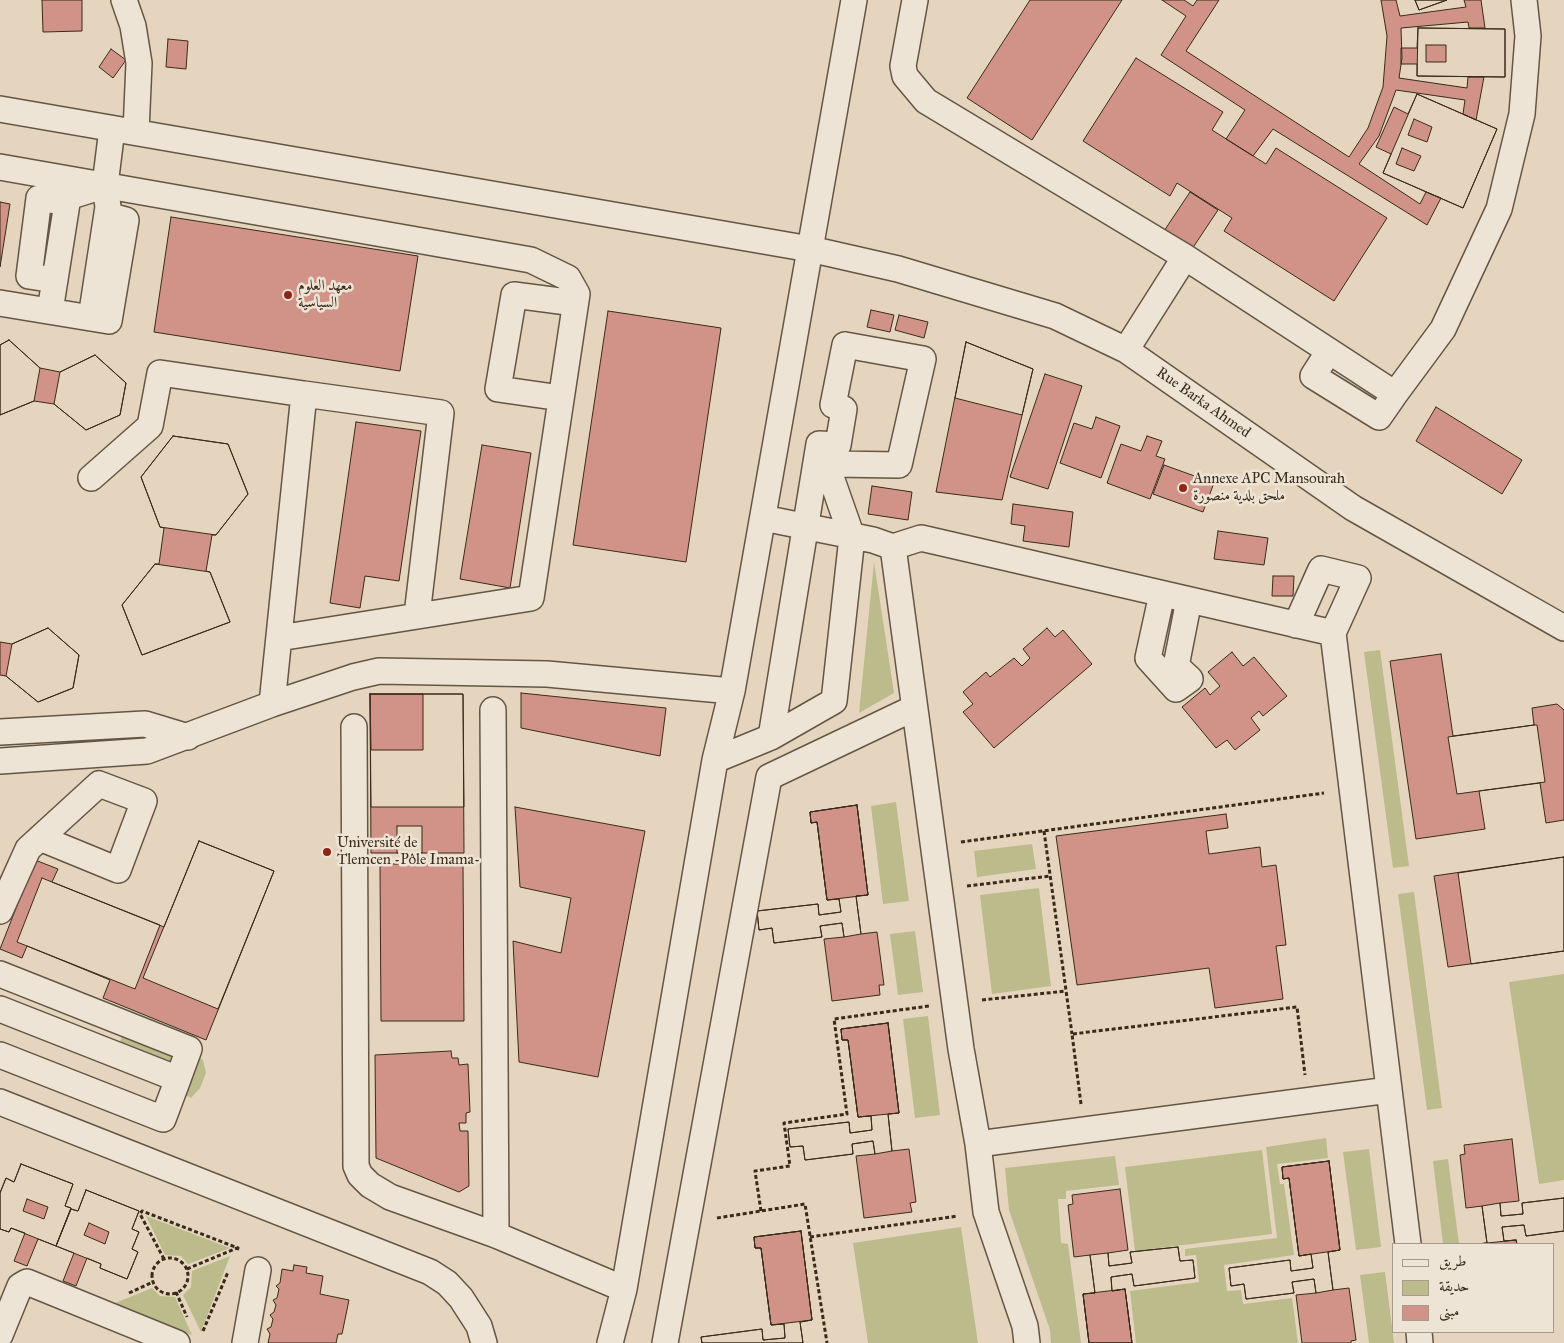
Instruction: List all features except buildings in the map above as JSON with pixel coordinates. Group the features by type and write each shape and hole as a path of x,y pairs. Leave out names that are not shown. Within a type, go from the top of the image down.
{"street":[{"path":"124,0 133,26 139,63 136,132"},
{"path":"610,1343 624,1289 715,760 732,691 854,0"},
{"path":"915,0 903,66 904,76 926,102 1184,257 1329,351 1314,376 1379,417 1443,329 1499,209 1522,114 1528,36 1524,0"},
{"name":"Rue Barka Ahmed","path":"0,109 810,249 898,269 1055,316 1126,350 1353,508 1564,628"},
{"path":"0,303 91,318 108,207 105,185 112,129"},
{"path":"0,167 531,260 568,278 577,294 531,598 279,638"},
{"path":"50,311 55,280 29,276 39,198 67,203 68,197 105,185"},
{"path":"1126,350 1184,257"},
{"path":"561,398 498,388 514,295 575,303"},
{"path":"778,436 838,446 844,409 833,405 845,345 923,359 900,465 834,464 831,477"},
{"path":"91,478 150,426 160,373 441,413 417,615"},
{"path":"272,704 304,394"},
{"path":"715,760 771,737 834,701 852,537 820,444"},
{"path":"771,737 820,444"},
{"path":"763,518 893,547 921,538 1333,634"},
{"path":"893,547 955,1003 978,1144 986,1212 1025,1326 1028,1343"},
{"path":"1296,625 1321,569 1358,578 1333,634 1408,1243"},
{"path":"1162,594 1148,658 1176,689 1190,679 1176,666 1189,600"},
{"path":"0,761 147,751 272,704 354,677 379,671 547,674 732,691"},
{"path":"665,1343 769,777 914,708"},
{"path":"493,710 496,1235"},
{"path":"0,732 146,724 188,737"},
{"path":"354,727 356,1166 360,1175 370,1185 390,1196 496,1235 624,1289"},
{"path":"0,911 28,849 40,838"},
{"path":"0,974 189,1049 163,1119 0,1055"},
{"path":"0,1010 178,1079"},
{"path":"978,1144 1389,1090"},
{"path":"0,1102 430,1272 447,1283 461,1298 479,1326 484,1343"},
{"path":"245,1343 258,1270"},
{"path":"0,1334 20,1286 27,1282 177,1343"}],"path":[{"path":"934,846 1352,789"},
{"path":"1044,831 1084,1130"},
{"path":"939,888 1050,876"},
{"path":"761,1211 755,1171 790,1166 784,1123 847,1114 834,1019 1066,991"},
{"path":"1072,1034 1297,1007 1308,1100"},
{"path":"687,1222 805,1204 827,1343"},
{"path":"164,1259 140,1214 142,1211 257,1255 258,1270"},
{"path":"810,1236 986,1212"},
{"path":"234,1256 238,1248"},
{"path":"187,1269 238,1248"},
{"path":"164,1259 178,1260 187,1269 188,1278 183,1288 173,1294 162,1292 153,1282 152,1273 154,1266 164,1259"},
{"path":"202,1333 231,1265"}],"green space":[{"path":"874,562 894,693 859,713"},
{"path":"1380,650 1409,866 1393,868 1364,652"},
{"path":"896,802 909,901 883,904 871,806"},
{"path":"1032,844 1036,869 977,877 974,851"},
{"path":"1039,888 1051,986 992,994 980,895"},
{"path":"1414,892 1442,1108 1427,1110 1398,894"},
{"path":"915,931 923,992 898,995 890,934"},
{"path":"1564,974 1564,1180 1539,1184 1509,982"},
{"path":"928,1016 940,1115 915,1118 903,1019"},
{"path":"123,1033 192,1052 203,1060 206,1073 200,1088 191,1098 161,1081 117,1051"},
{"path":"1326,1138 1328,1158 1277,1164 1280,1184 1284,1184 1294,1255 1224,1265 1227,1291 1241,1290 1243,1304 1292,1298 1298,1343 1136,1343 1130,1291 1199,1282 1196,1255 1185,1256 1185,1249 1277,1238 1266,1147"},
{"path":"1369,1149 1381,1247 1356,1250 1343,1152"},
{"path":"1262,1150 1272,1234 1135,1251 1125,1167"},
{"path":"1115,1156 1119,1185 1066,1191 1066,1199 1058,1199 1061,1243 1068,1244 1081,1343 1051,1343 1050,1330 1009,1210 1005,1168"},
{"path":"1448,1159 1459,1243 1443,1243 1433,1161"},
{"path":"146,1216 230,1248 188,1264 181,1256 165,1255"},
{"path":"961,1227 978,1343 868,1343 853,1243"},
{"path":"230,1256 201,1332 183,1295 191,1287 192,1271"},
{"path":"1385,1272 1394,1343 1369,1343 1360,1275"},
{"path":"152,1288 160,1296 175,1297 192,1335 113,1304"}],"place":[{"name":"معهد العلوم السياسية","path":"288,295"},
{"name":"Annexe APC Mansourah ملحق بلدية منصورة","path":"1183,488"},
{"name":"Université de Tlemcen -Pôle Imama-","path":"327,852"}]}
